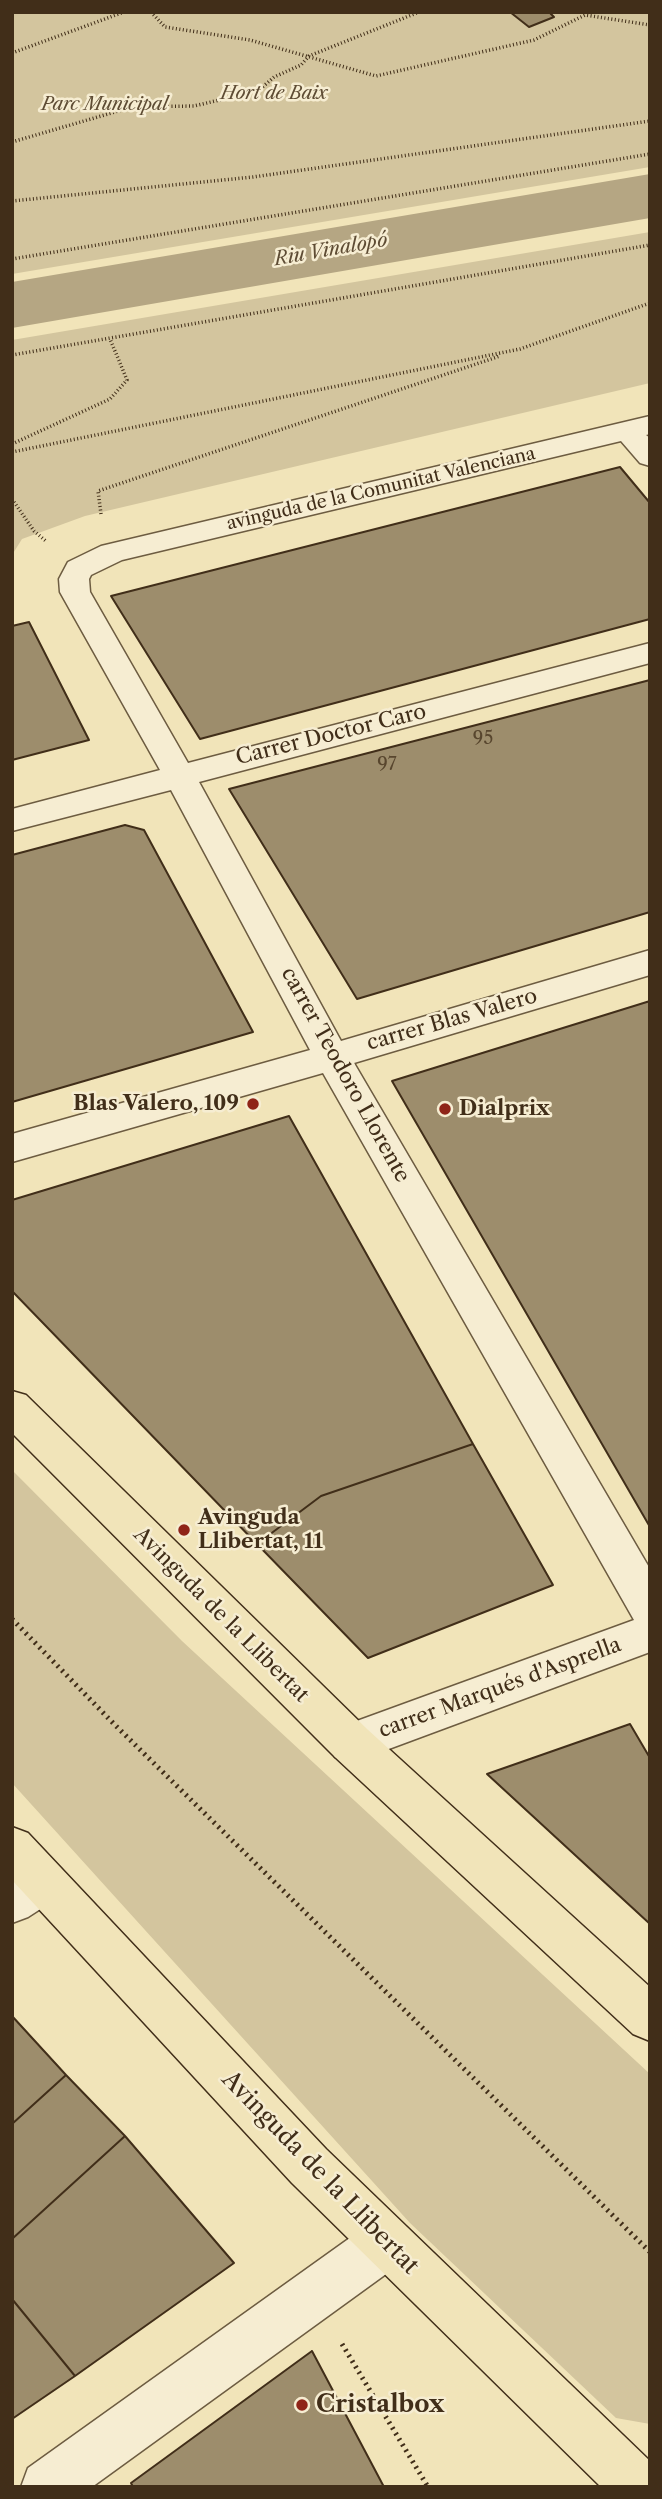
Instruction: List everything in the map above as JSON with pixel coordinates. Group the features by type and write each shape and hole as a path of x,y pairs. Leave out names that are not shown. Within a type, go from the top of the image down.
{"highway":[{"name":"Avinguda de la Llibertat","path":"12,1407 351,1743 650,2018"},
{"name":"Avinguda de la Llibertat","path":"22,1877 386,2243 634,2470"}],"street":[{"path":"638,427 650,457"},
{"name":"avinguda de la Comunitat Valenciana","path":"112,553 638,427"},
{"name":"carrer Teodoro Llorente","path":"112,553 79,569 74,579 75,592 179,775 331,1055 650,1608"},
{"name":"Carrer Doctor Caro","path":"12,820 650,653"},
{"name":"carrer Blas Valero","path":"12,1148 281,1072 650,962"},
{"name":"carrer Marqués d'Asprella","path":"351,1743 650,1633"},
{"path":"47,2487 386,2243"}],"path":[{"path":"12,51 124,12"},
{"path":"151,12 165,27 250,40 376,76 534,40 586,13 650,25"},
{"path":"12,142 132,107 194,106 258,90 274,77 301,65 307,57 419,12"},
{"path":"12,201 253,177 650,121"},
{"path":"12,259 650,154"},
{"path":"12,355 650,245"},
{"path":"101,517 99,491 650,303"},
{"path":"12,444 110,399 127,380 110,339"},
{"path":"12,452 520,349"},
{"path":"12,499 34,531"},
{"path":"12,1619 114,1724 650,2252"},
{"path":"312,2295 428,2487"}],"green space":[{"name":"Parc Municipal","path":"12,12 650,12 650,167 12,274"},
{"path":"650,232 650,383 85,516 22,539 12,555 12,340"},
{"path":"12,1470 182,1641 650,2074 650,2424 616,2418 410,2223 12,1783"}],"building":[{"path":"510,12 549,12 554,17 529,27"},
{"path":"620,467 650,503 650,619 200,739 111,596"},
{"path":"29,622 89,740 12,760 12,626"},
{"path":"650,680 650,912 357,999 229,789"},
{"path":"125,825 144,830 253,1032 12,1102 12,855"},
{"path":"650,1001 650,1527 392,1081"},
{"path":"289,1116 473,1444 321,1496 257,1544 12,1291 12,1200"},
{"path":"473,1444 553,1585 368,1658 257,1544 321,1496"},
{"path":"630,1724 650,1758 650,1924 487,1774"},
{"path":"12,2016 66,2075 12,2124"},
{"path":"66,2075 125,2136 12,2239 12,2124"},
{"path":"125,2136 234,2263 75,2376 12,2299 12,2239"},
{"path":"12,2299 75,2376 12,2419"},
{"path":"312,2351 384,2487 133,2487 131,2483"}],"waterway":[{"name":"Riu Vinalopó","path":"12,305 650,196"}],"place":[{"name":"Blas Valero, 109","path":"253,1104"},
{"name":"Dialprix","path":"445,1109"},
{"name":"Avinguda Llibertat, 11","path":"184,1530"},
{"name":"Cristalbox","path":"302,2405"}],"park label":[{"name":"Hort de Baix","path":"274,94"}]}
